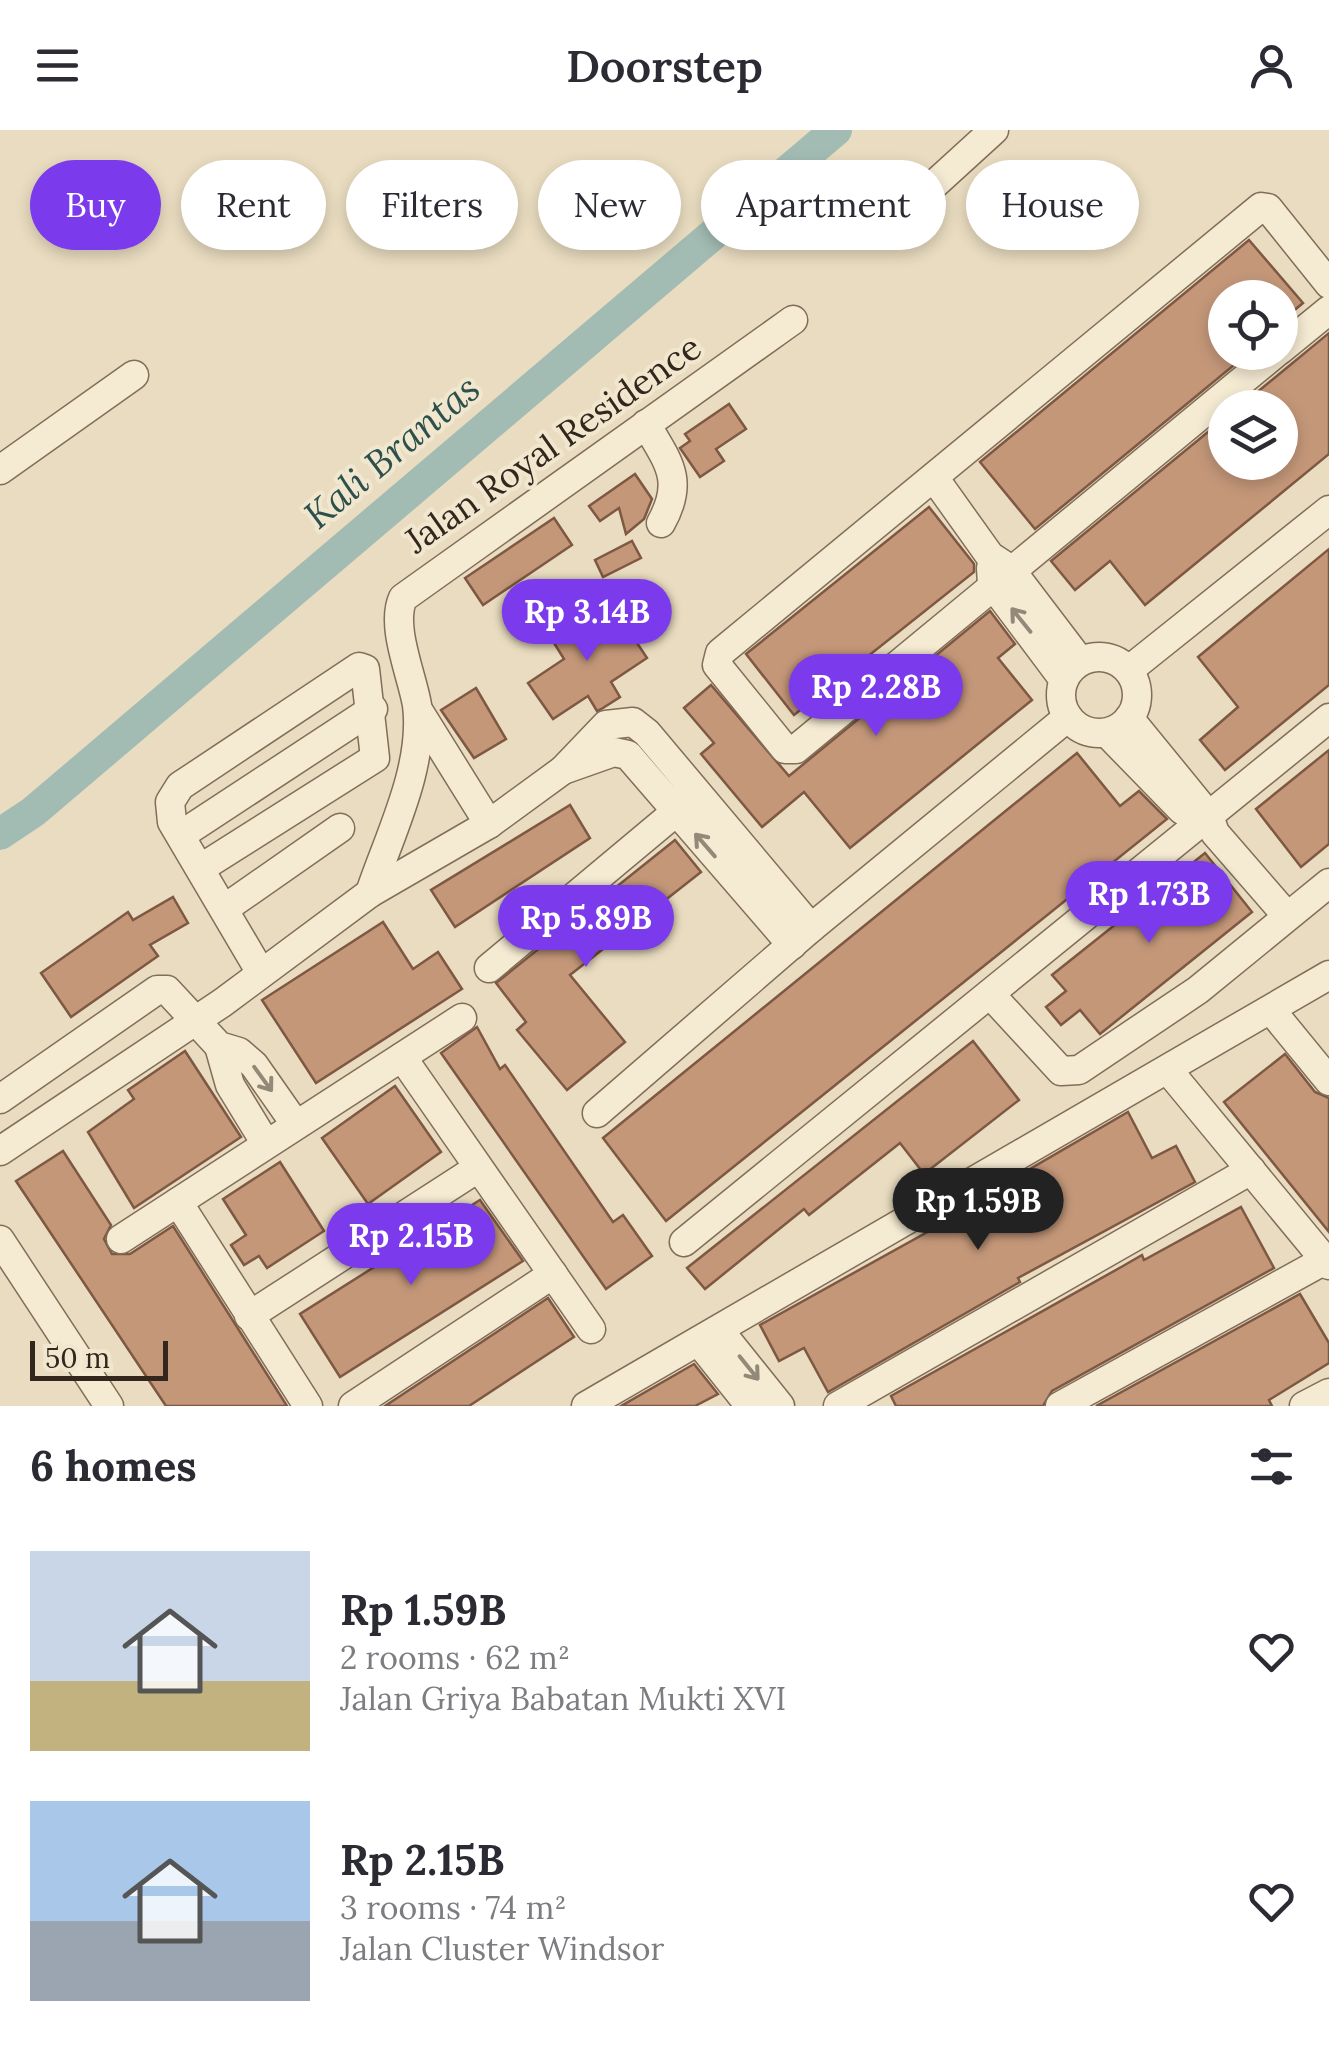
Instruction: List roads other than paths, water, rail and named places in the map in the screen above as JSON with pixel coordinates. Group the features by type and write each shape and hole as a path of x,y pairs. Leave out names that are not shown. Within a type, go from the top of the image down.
{"street":[{"path":"946,174 994,130"},
{"path":"1254,370 998,570 790,751 717,664 720,653 1261,208 1268,208 1329,284"},
{"path":"1298,335 1329,310"},
{"name":"Jalan Royal Residence","path":"370,893 406,790 418,710 399,616 408,594 792,320"},
{"path":"0,470 134,375"},
{"path":"646,424 675,482 674,500 661,523"},
{"path":"935,479 1072,670"},
{"path":"1129,670 1329,510"},
{"path":"1097,656 1115,659 1129,670 1136,687 1118,726 1084,730 1068,718 1060,698 1072,670 1097,656"},
{"path":"201,868 375,758 368,676 359,668 180,786 168,813 261,973"},
{"path":"181,835 373,709"},
{"name":"Jalan Royal Residence","path":"418,710 489,824"},
{"path":"597,1113 801,937 1068,718"},
{"path":"684,1242 990,994 1207,825 1329,718"},
{"path":"0,1152 196,1020 370,893 489,824 553,778 606,725 633,722 801,937"},
{"path":"1118,726 1288,916"},
{"path":"553,778 621,751 636,761 676,812 801,937"},
{"path":"489,968 676,812"},
{"path":"224,908 340,828"},
{"path":"990,994 1061,1071 1070,1073 1198,990 1329,883"},
{"path":"586,1406 1329,975"},
{"path":"3,1091 157,990 175,994 219,1046 230,1084 266,1144"},
{"path":"1271,1010 1329,1082"},
{"path":"121,1239 462,1018"},
{"path":"219,1046 239,1052 254,1065 296,1125"},
{"path":"402,1057 591,1329"},
{"path":"1060,1406 1327,1262 1168,1070"},
{"path":"250,1316 478,1168"},
{"path":"838,1406 1251,1170"},
{"path":"178,1202 308,1406"},
{"path":"0,1240 110,1406"},
{"path":"0,1272 87,1406"},
{"path":"353,1406 553,1274"},
{"path":"709,1336 750,1406"},
{"path":"709,1336 780,1406"},
{"path":"1304,1406 1329,1393"}],"waterway":[{"name":"Kali Brantas","path":"0,834 33,812 836,130"}]}
